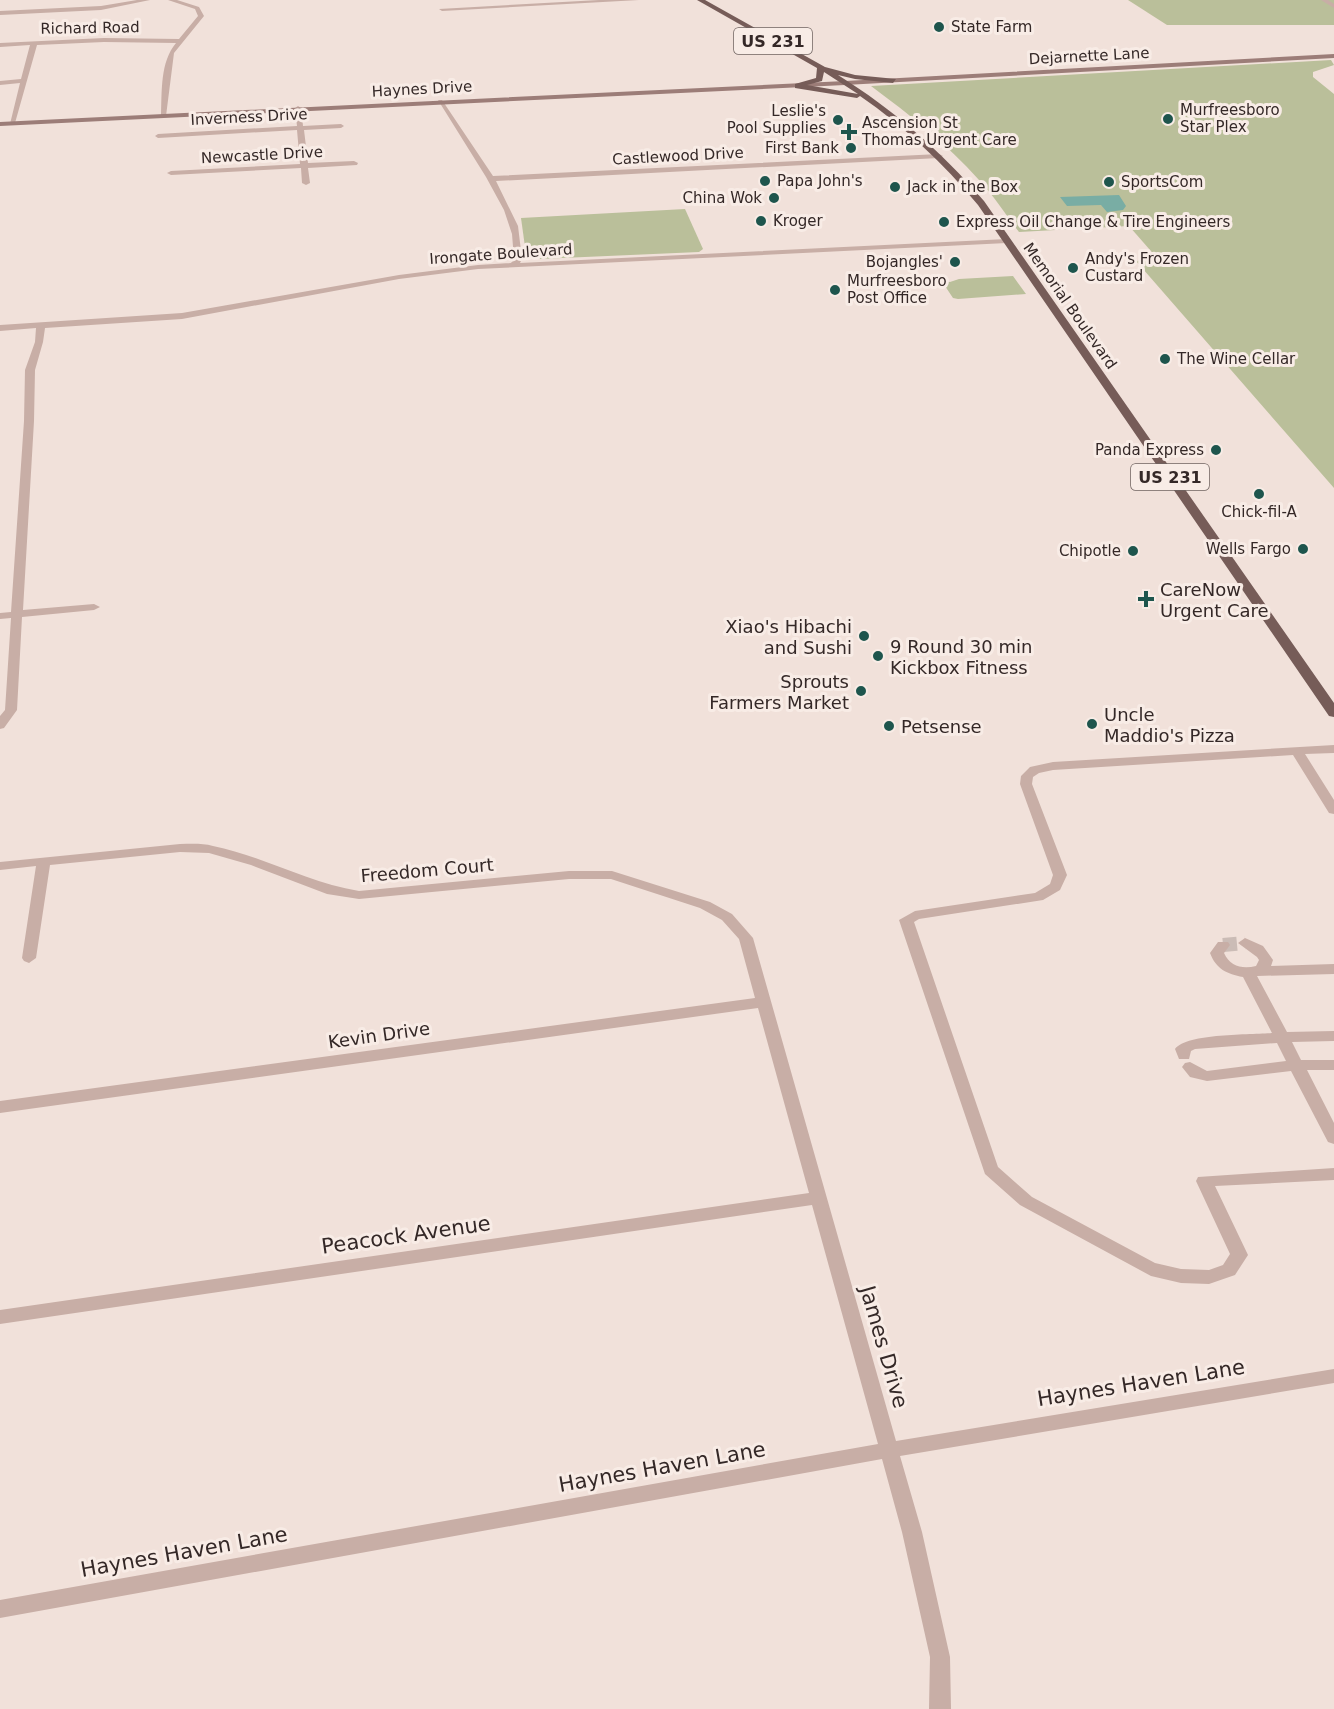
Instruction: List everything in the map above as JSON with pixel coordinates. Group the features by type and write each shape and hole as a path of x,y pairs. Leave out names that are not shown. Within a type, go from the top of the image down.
{"main road":[{"name":"Memorial Boulevard","path":"700,0 821,68 872,100 939,156 981,203 1334,713"},
{"path":"798,86 819,79 821,68 855,77 898,80"},
{"path":"789,86 838,91 872,100 877,90 898,80"}],"street":[{"path":"0,13 101,8 147,0"},
{"path":"164,115 167,72 171,53 201,16 201,12 191,5 171,0"},
{"path":"442,9 636,0"},
{"path":"1324,0 1334,6"},
{"name":"Richard Road","path":"0,45 181,41"},
{"path":"12,123 34,43"},
{"name":"Dejarnette Lane","path":"845,83 1334,57"},
{"path":"0,82 24,81"},
{"name":"Haynes Drive","path":"0,123 845,83"},
{"path":"440,101 489,178 514,228 518,259 514,265"},
{"path":"298,108 306,183"},
{"name":"Inverness Drive","path":"158,136 341,126"},
{"name":"Castlewood Drive","path":"489,178 510,179 939,156"},
{"name":"Newcastle Drive","path":"171,173 354,163"},
{"name":"Irongate Boulevard","path":"0,328 182,316 423,273 514,265 1007,241"},
{"path":"0,725 10,710 29,420 30,370 39,342 41,326"},
{"path":"0,616 94,607"},
{"path":"1334,749 1050,766 1035,771 1027,776 1026,784 1060,875 1059,885 1053,891 1038,897 915,915 906,920 992,1170 1026,1201 1151,1269 1181,1276 1209,1277 1229,1270 1239,1255 1204,1180 1334,1174"},
{"path":"1297,751 1334,810"},
{"name":"Freedom Court","path":"0,866 180,848 210,849 256,862 332,891 359,895 569,875 612,875 705,905 727,917 746,938 762,1002"},
{"path":"29,958 44,861"},
{"path":"1245,943 1259,950 1266,960 1255,970"},
{"path":"1223,945 1217,953 1221,962 1233,970 1334,969"},
{"path":"1255,970 1282,1037 1334,1138"},
{"name":"Kevin Drive","path":"0,1107 762,1002"},
{"name":"James Drive","path":"762,1002 890,1450 931,1611 940,1658 940,1709"},
{"path":"1334,1036 1282,1037 1192,1044 1183,1049 1187,1061 1196,1073 1207,1076 1296,1065 1334,1065"},
{"name":"Peacock Avenue","path":"0,1317 819,1198"},
{"name":"Haynes Haven Lane","path":"0,1609 890,1450 1334,1376"}],"green space":[{"path":"1128,0 1334,0 1334,25 1167,25"},
{"path":"1331,60 1334,65 1313,72 1313,77 1334,94 1334,488 1136,261 1157,258 1129,226 1019,232 995,199 954,154 871,86"},
{"path":"685,209 703,249 699,252 539,259 528,258 526,254 521,218"},
{"path":"1013,276 1026,294 958,299 953,298 941,280 950,282 959,279"}],"water":[{"path":"1119,195 1126,206 1123,210 1107,212 1101,205 1067,206 1060,197"}],"tunnel":[{"path":"1223,945 1245,943"}],"place":[{"name":"State Farm","path":"939,27"},
{"name":"Murfreesboro Star Plex","path":"1168,119"},
{"name":"Leslie's Pool Supplies","path":"838,120"},
{"name":"Ascension St Thomas Urgent Care","path":"849,132"},
{"name":"First Bank","path":"851,148"},
{"name":"Papa John's","path":"765,181"},
{"name":"SportsCom","path":"1109,182"},
{"name":"Jack in the Box","path":"895,187"},
{"name":"China Wok","path":"774,198"},
{"name":"Kroger","path":"761,221"},
{"name":"Express Oil Change & Tire Engineers","path":"944,222"},
{"name":"Bojangles'","path":"955,262"},
{"name":"Andy's Frozen Custard","path":"1073,268"},
{"name":"Murfreesboro Post Office","path":"835,290"},
{"name":"The Wine Cellar","path":"1165,359"},
{"name":"Panda Express","path":"1216,450"},
{"name":"Chick-fil-A","path":"1259,494"},
{"name":"Wells Fargo","path":"1303,549"},
{"name":"Chipotle","path":"1133,551"},
{"name":"CareNow Urgent Care","path":"1146,599"},
{"name":"Xiao's Hibachi and Sushi","path":"864,636"},
{"name":"9 Round 30 min Kickbox Fitness","path":"878,656"},
{"name":"Sprouts Farmers Market","path":"861,691"},
{"name":"Uncle Maddio's Pizza","path":"1092,724"},
{"name":"Petsense","path":"889,726"}]}
